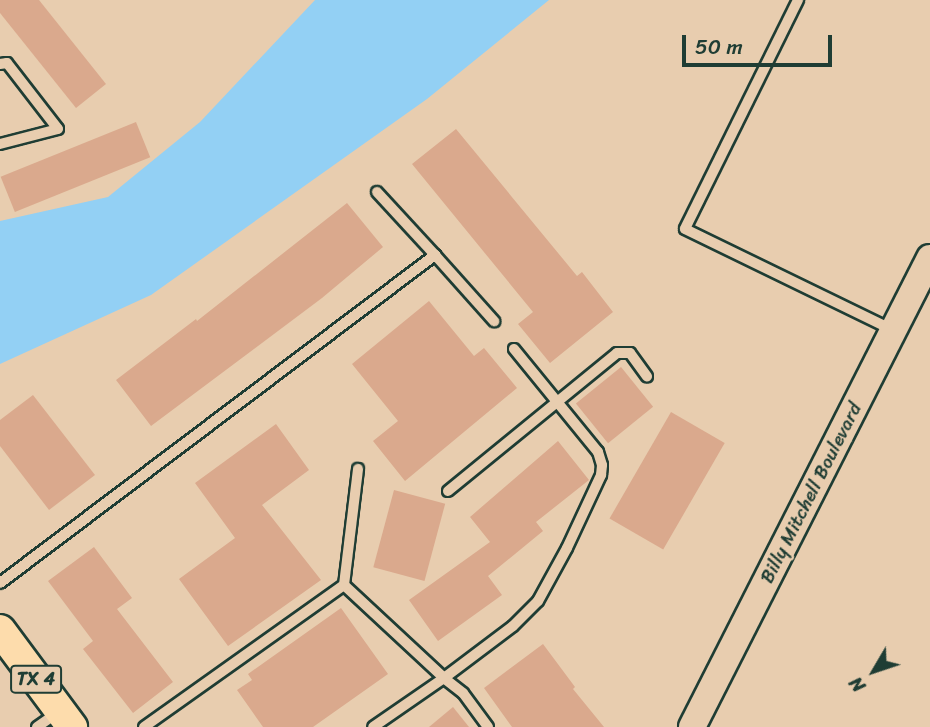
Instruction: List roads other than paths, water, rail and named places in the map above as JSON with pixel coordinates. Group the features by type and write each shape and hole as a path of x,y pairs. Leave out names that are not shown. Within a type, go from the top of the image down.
{"main road":[{"name":"Billy Mitchell Boulevard","path":"692,727 930,258"},
{"name":"TX 4","path":"0,630 57,722"}],"lane":[{"path":"798,0 685,229 894,330"},
{"path":"0,64 8,63 58,129 0,144"},
{"path":"377,192 494,321"},
{"path":"0,583 435,255"},
{"path":"373,727 513,626 538,601 601,475 598,452 514,349"},
{"path":"448,491 611,357 624,351 630,353 647,376"},
{"path":"144,727 344,585 358,469"},
{"path":"344,585 463,693 488,727"}],"water":[{"path":"315,0 549,0 427,99 151,295 0,364 0,221 108,197 200,122"}]}
